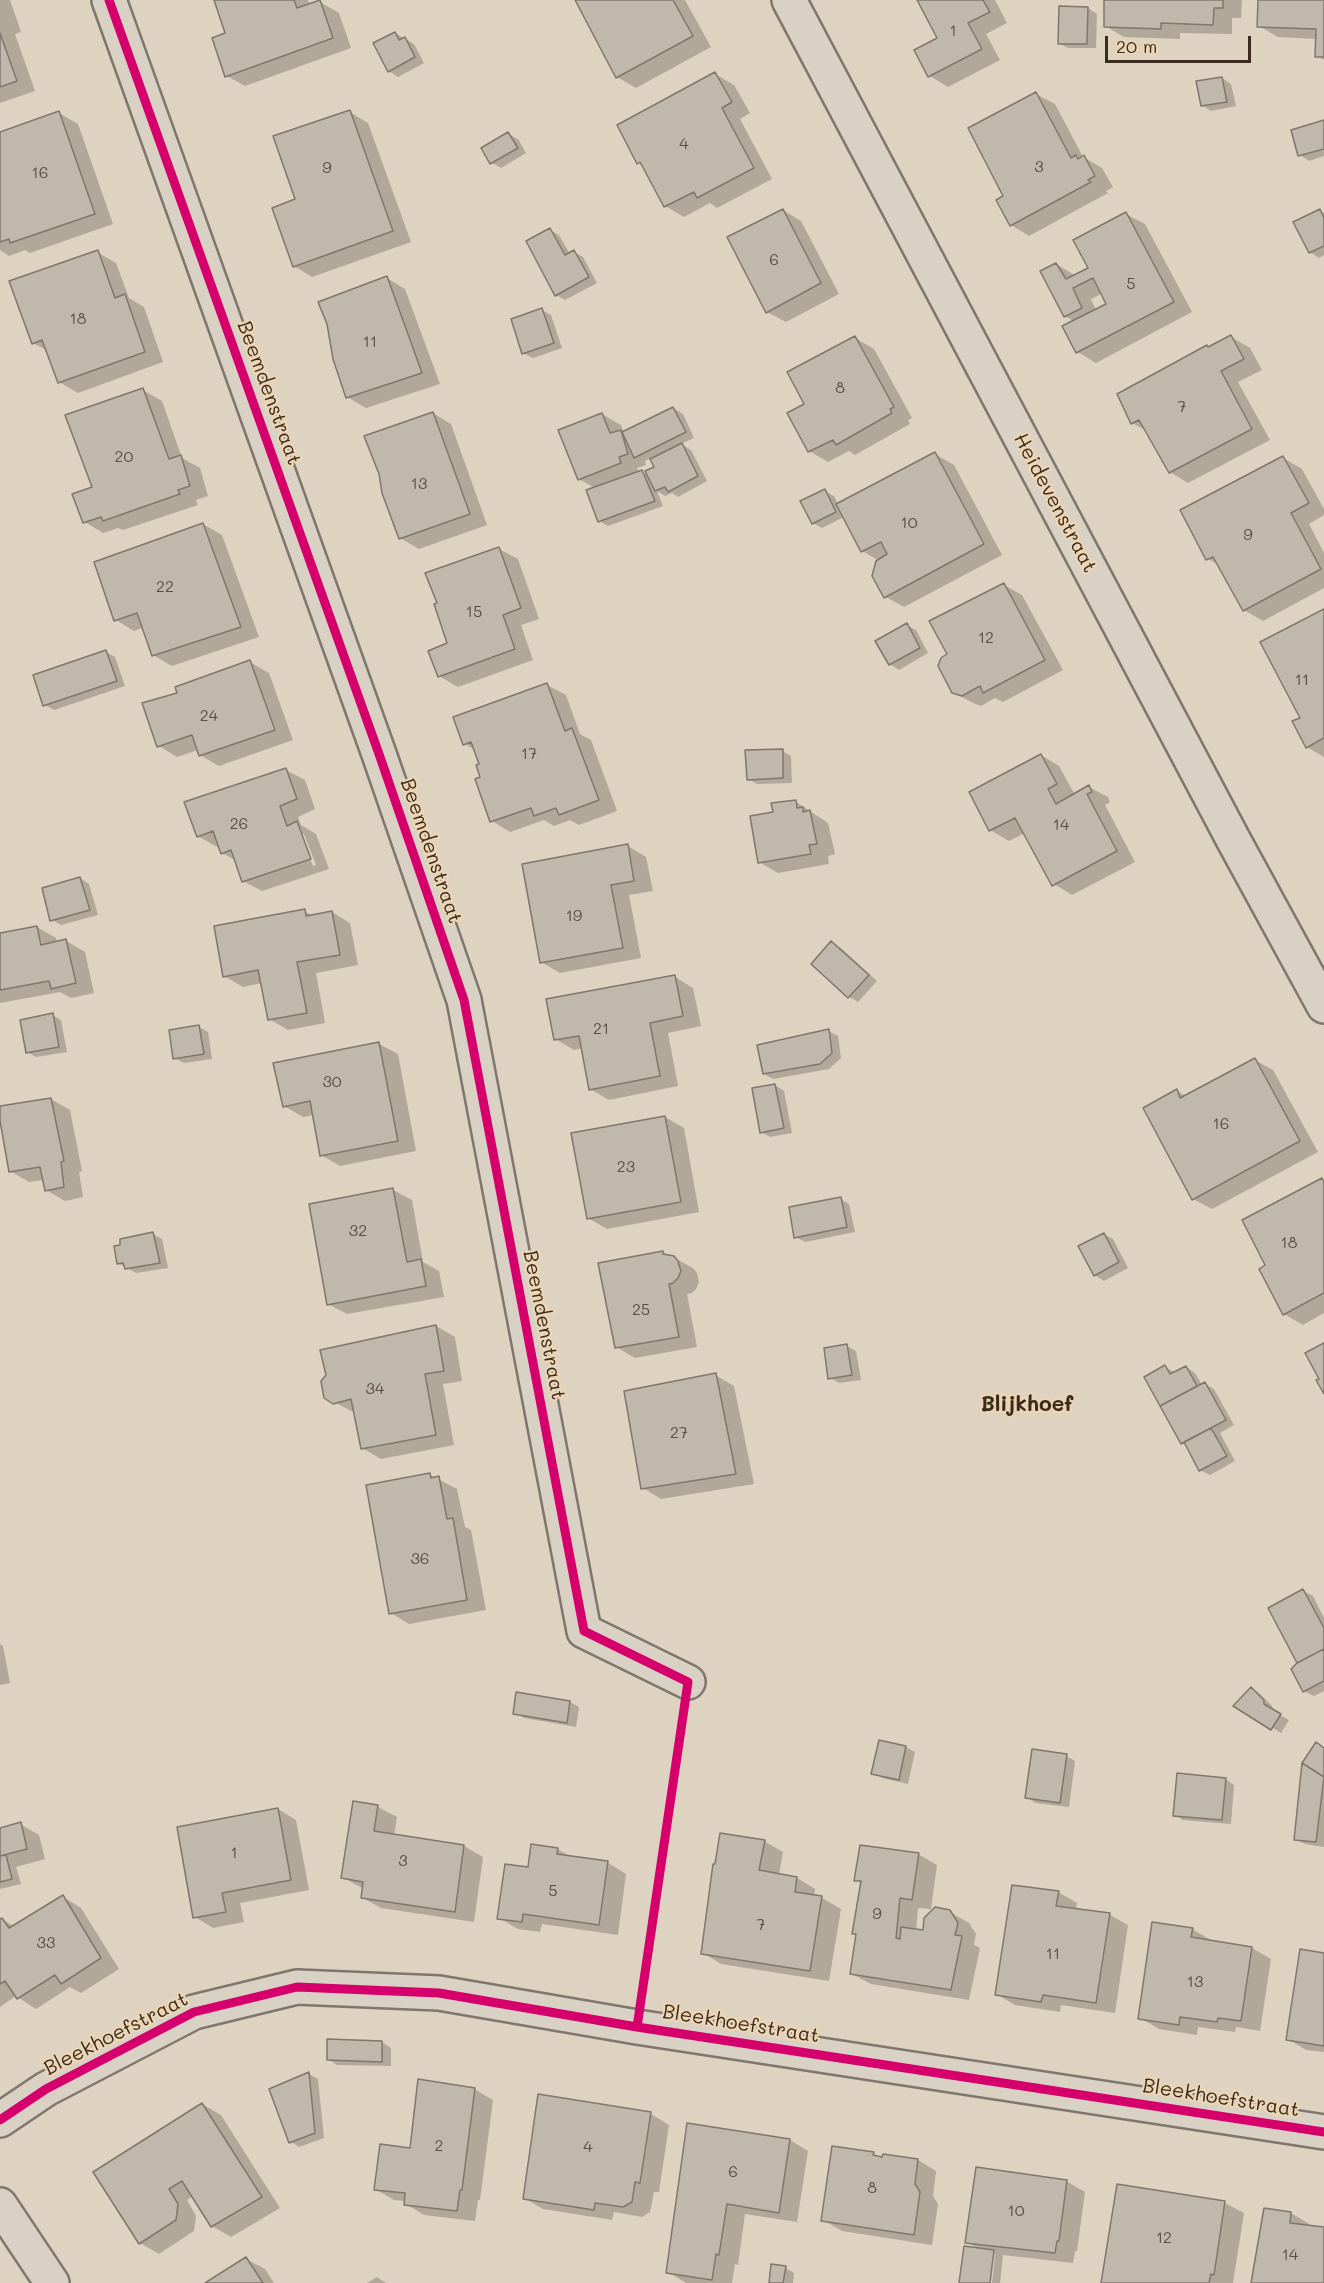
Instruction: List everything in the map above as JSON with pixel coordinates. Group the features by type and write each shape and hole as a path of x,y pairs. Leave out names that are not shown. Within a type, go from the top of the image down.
{"street":[{"name":"Beemdenstraat","path":"109,0 379,754 464,1000 584,1631 688,1682"},
{"name":"Heidevenstraat","path":"789,0 1234,841 1322,997"},
{"name":"Bleekhoefstraat","path":"0,2120 46,2089 194,2012 297,1987 439,1993 637,2027 1324,2132"},
{"path":"0,2205 52,2283"}],"building":[{"path":"214,0 294,0 297,8 320,0 333,38 225,77 212,38 225,33"},
{"path":"575,0 673,0 693,36 616,78"},
{"path":"917,0 983,0 990,12 968,23 982,49 928,77 914,50 937,38"},
{"path":"1104,0 1223,0 1223,8 1214,8 1213,25 1161,23 1161,29 1104,27"},
{"path":"1258,0 1324,0 1324,57 1315,57 1316,29 1257,27"},
{"path":"1059,6 1088,7 1087,44 1058,44"},
{"path":"395,32 399,40 405,37 415,57 388,72 373,43"},
{"path":"0,33 17,81 0,87"},
{"path":"715,72 732,102 722,108 754,168 697,198 694,192 664,207 640,162 637,164 617,125"},
{"path":"1222,77 1227,102 1201,106 1196,81"},
{"path":"1036,92 1071,158 1076,155 1078,159 1084,155 1095,176 1088,180 1091,182 1010,226 996,200 1003,196 968,128"},
{"path":"350,110 393,231 293,267 272,208 295,199 273,136"},
{"path":"59,111 95,214 10,243 9,239 0,242 0,132"},
{"path":"1324,120 1324,149 1298,156 1291,130"},
{"path":"508,132 518,148 490,164 481,148"},
{"path":"783,209 821,283 766,313 727,237"},
{"path":"1320,209 1324,218 1324,246 1309,253 1293,222"},
{"path":"1126,212 1174,302 1076,353 1062,326 1106,304 1093,278 1073,288 1082,308 1064,317 1040,271 1056,263 1066,279 1088,268 1073,240"},
{"path":"550,228 565,255 574,250 589,277 555,296 526,241"},
{"path":"98,250 115,298 125,294 145,352 58,383 42,340 32,344 9,281"},
{"path":"387,276 422,373 346,398 333,359 327,324 318,302"},
{"path":"542,308 554,343 522,354 511,319"},
{"path":"1231,335 1244,359 1221,371 1252,429 1169,473 1139,420 1131,424 1117,394 1207,345 1208,347"},
{"path":"855,336 894,407 890,409 892,413 836,445 833,440 808,452 787,413 804,404 787,372"},
{"path":"143,388 169,459 181,455 190,486 178,490 180,494 103,521 101,517 83,523 72,494 92,487 65,415"},
{"path":"673,407 686,432 634,458 622,432"},
{"path":"433,412 470,514 399,539 382,493 379,474 364,436"},
{"path":"602,413 610,433 621,430 628,454 619,457 621,463 578,480 558,430"},
{"path":"682,443 698,476 668,492 665,487 655,491 645,471 654,467 650,459"},
{"path":"935,452 984,544 884,598 872,576 876,561 887,554 881,542 861,552 836,504"},
{"path":"1283,456 1309,503 1291,513 1321,569 1243,611 1213,557 1206,560 1180,510"},
{"path":"642,470 655,501 598,522 586,490"},
{"path":"825,489 836,512 812,524 800,501"},
{"path":"203,523 241,627 152,656 137,613 114,621 94,562"},
{"path":"499,547 521,608 503,615 515,649 438,677 428,651 447,643 434,604 437,603 425,573"},
{"path":"1004,583 1045,660 983,693 980,686 962,696 952,693 938,666 941,658 947,654 929,621"},
{"path":"1324,609 1324,738 1306,748 1292,721 1300,718 1260,642"},
{"path":"907,623 920,648 889,665 875,641"},
{"path":"106,650 117,681 43,706 33,675"},
{"path":"250,660 275,730 199,756 192,735 157,747 142,703 177,693 175,687"},
{"path":"547,683 565,731 572,728 599,800 559,815 556,808 534,816 531,808 490,822 475,779 480,777 476,765 479,764 471,742 463,745 453,717"},
{"path":"783,749 783,778 747,780 745,750"},
{"path":"1041,754 1057,784 1048,789 1056,804 1089,785 1092,792 1087,794 1117,851 1052,886 1015,818 989,831 969,792"},
{"path":"286,768 297,799 280,806 287,826 297,821 311,859 242,882 231,850 221,854 213,831 197,837 184,802"},
{"path":"796,800 797,808 803,807 803,812 810,810 817,844 809,845 811,854 758,863 750,816 773,812 771,803"},
{"path":"628,844 634,881 611,885 623,948 540,963 522,864"},
{"path":"80,877 90,910 50,921 42,888"},
{"path":"305,909 306,916 332,911 340,955 297,962 307,1013 268,1020 258,970 223,977 214,926"},
{"path":"37,926 41,945 66,939 76,983 51,989 49,981 0,990 0,933"},
{"path":"831,941 869,975 848,998 811,964"},
{"path":"675,975 683,1016 650,1023 660,1076 589,1090 579,1036 554,1040 546,999"},
{"path":"53,1013 59,1047 26,1053 20,1020"},
{"path":"199,1025 204,1054 173,1059 169,1030"},
{"path":"829,1029 832,1053 820,1064 763,1074 757,1045"},
{"path":"379,1042 398,1141 320,1156 310,1101 283,1107 273,1063"},
{"path":"1255,1058 1300,1141 1192,1200 1143,1108 1177,1089 1180,1098"},
{"path":"775,1084 784,1128 760,1133 752,1088"},
{"path":"51,1098 64,1161 61,1162 64,1187 45,1191 40,1167 9,1172 0,1121 0,1106"},
{"path":"665,1116 681,1202 587,1219 571,1133"},
{"path":"1322,1178 1324,1182 1324,1293 1283,1315 1259,1269 1265,1265 1242,1220"},
{"path":"393,1188 407,1262 421,1259 426,1286 327,1305 309,1204"},
{"path":"841,1197 847,1227 794,1238 789,1207"},
{"path":"153,1232 160,1263 125,1269 123,1263 117,1264 114,1246 120,1245 120,1239"},
{"path":"1104,1233 1119,1262 1094,1276 1078,1246"},
{"path":"663,1251 663,1254 674,1256 681,1271 678,1278 669,1284 679,1337 615,1348 598,1263"},
{"path":"436,1325 444,1371 425,1374 436,1435 361,1449 351,1399 333,1404 324,1398 321,1381 326,1375 320,1350"},
{"path":"1324,1343 1324,1394 1305,1353"},
{"path":"847,1344 852,1375 828,1379 824,1348"},
{"path":"1165,1365 1170,1374 1186,1366 1197,1386 1160,1406 1144,1377"},
{"path":"716,1373 736,1474 641,1489 624,1391"},
{"path":"1205,1382 1226,1420 1181,1444 1160,1406"},
{"path":"1211,1428 1227,1456 1199,1471 1184,1442"},
{"path":"430,1473 431,1478 439,1476 447,1519 453,1518 467,1600 389,1614 366,1485"},
{"path":"1303,1589 1324,1628 1324,1649 1297,1663 1268,1608"},
{"path":"1324,1649 1324,1681 1303,1692 1291,1669 1297,1663"},
{"path":"1251,1687 1264,1700 1264,1704 1281,1714 1271,1730 1233,1706"},
{"path":"516,1692 570,1701 567,1723 513,1714"},
{"path":"879,1740 906,1746 899,1780 871,1774"},
{"path":"1316,1742 1324,1748 1324,1777 1302,1763"},
{"path":"1032,1749 1067,1754 1060,1803 1025,1798"},
{"path":"1302,1763 1324,1777 1316,1842 1294,1840"},
{"path":"1177,1773 1226,1778 1222,1820 1173,1816"},
{"path":"353,1801 378,1805 374,1831 464,1845 455,1912 361,1898 363,1882 341,1878"},
{"path":"278,1808 291,1880 222,1893 226,1912 193,1918 177,1827"},
{"path":"21,1822 27,1849 0,1856 0,1828"},
{"path":"720,1833 765,1840 759,1870 797,1877 795,1892 822,1896 810,1971 701,1954 713,1864 715,1864"},
{"path":"531,1844 558,1848 557,1854 608,1861 599,1925 523,1914 522,1922 497,1919 505,1864 528,1867"},
{"path":"860,1845 919,1853 912,1900 900,1898 896,1938 900,1939 901,1927 923,1930 924,1918 935,1907 950,1910 958,1923 955,1935 962,1936 951,1990 850,1974 856,1934 852,1934 861,1881 854,1881"},
{"path":"6,1855 12,1879 0,1882 0,1856"},
{"path":"1012,1885 1059,1891 1056,1906 1110,1913 1096,2003 1043,1995 1041,2002 995,1995"},
{"path":"63,1895 101,1958 61,1984 55,1975 17,1999 5,1981 0,1984 0,1919 2,1918 9,1928"},
{"path":"1152,1922 1193,1928 1191,1937 1252,1947 1241,2021 1218,2018 1217,2022 1180,2017 1179,2025 1138,2019"},
{"path":"1300,1949 1324,1953 1324,2046 1286,2040"},
{"path":"327,2039 382,2041 382,2062 327,2060"},
{"path":"309,2072 315,2133 289,2143 269,2089"},
{"path":"418,2079 475,2088 462,2190 460,2190 457,2211 404,2205 405,2193 374,2190 380,2144 410,2148"},
{"path":"538,2094 651,2112 640,2183 635,2182 632,2202 623,2207 595,2203 594,2210 523,2199"},
{"path":"202,2103 262,2197 211,2227 182,2181 169,2189 178,2204 176,2220 139,2244 93,2172"},
{"path":"687,2123 790,2139 779,2213 727,2204 719,2255 716,2254 712,2280 666,2273"},
{"path":"832,2146 874,2152 873,2155 882,2157 883,2154 918,2159 915,2184 920,2192 914,2235 821,2221"},
{"path":"976,2167 1067,2180 1059,2241 1057,2241 1055,2253 965,2243"},
{"path":"1117,2184 1225,2201 1214,2275 1211,2274 1209,2283 1101,2283"},
{"path":"1264,2208 1291,2212 1290,2223 1324,2227 1324,2283 1251,2283"},
{"path":"964,2246 994,2250 990,2283 959,2283"},
{"path":"246,2257 263,2283 205,2283"},
{"path":"771,2264 786,2266 783,2283 769,2283"}],"cycle path":[{"path":"109,0 379,754 464,1000 584,1631 688,1682 637,2027"},
{"path":"0,2120 46,2089 194,2012 297,1987 439,1993 637,2027 1324,2132"}],"district":[{"name":"Blijkhoef","path":"1027,1405"}]}
